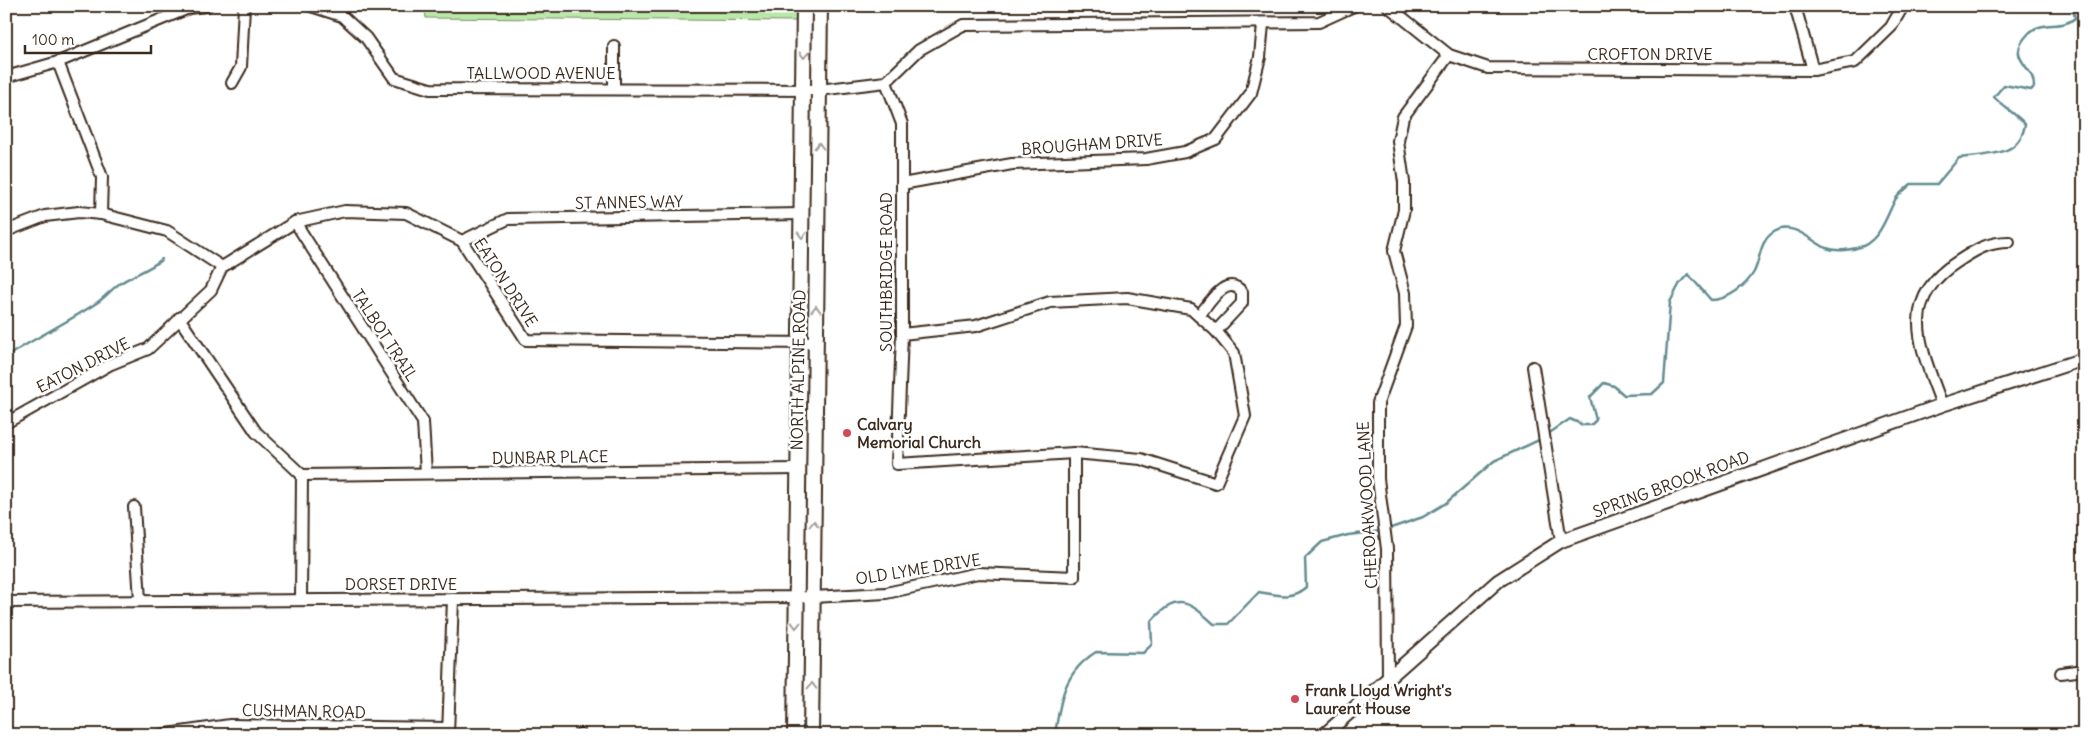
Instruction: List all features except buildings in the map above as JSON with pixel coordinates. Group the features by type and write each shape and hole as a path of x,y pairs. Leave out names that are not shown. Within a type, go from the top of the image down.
{"main road":[{"name":"NORTH ALPINE ROAD","path":"795,735 804,6"},
{"name":"NORTH ALPINE ROAD","path":"811,735 820,6"}],"street":[{"path":"6,76 58,62 189,8 208,6"},
{"path":"232,83 242,67 244,6"},
{"name":"TALLWOOD AVENUE","path":"311,6 342,16 366,38 394,78 430,88 819,90 886,82"},
{"path":"886,82 919,50 963,25 1262,24 1319,22 1354,6"},
{"name":"CROFTON DRIVE","path":"1388,6 1449,55 1488,68 1813,70 1855,62 1891,27 1903,6"},
{"path":"1794,6 1813,70"},
{"name":"BROUGHAM DRIVE","path":"902,184 1012,164 1146,159 1185,152 1216,139 1250,93 1260,57 1262,24"},
{"path":"614,46 614,88"},
{"name":"CHEROAKWOOD LANE","path":"1388,678 1387,549 1378,479 1378,403 1406,326 1405,293 1394,251 1404,210 1404,182 1398,141 1403,117 1449,55"},
{"path":"58,62 102,177 101,214"},
{"name":"SOUTHBRIDGE ROAD","path":"886,82 902,124 902,334 897,464 1074,453"},
{"name":"EATON DRIVE","path":"6,423 111,364 148,349 211,290 222,267 295,222 345,211 406,213 462,241 526,340 816,343"},
{"path":"6,231 45,216 78,212 101,214 167,231 222,267"},
{"name":"ST ANNES WAY","path":"462,241 508,219 802,214"},
{"name":"TALBOT TRAIL","path":"295,222 423,422 426,473"},
{"path":"1942,405 1921,349 1918,310 1927,290 1944,270 1992,242 2009,242"},
{"path":"1195,313 1220,290 1230,286 1239,288 1242,292 1242,303 1216,331"},
{"path":"902,334 976,326 1050,302 1127,298 1195,313 1216,331 1234,352 1245,416 1216,483 1141,459 1074,453"},
{"path":"179,318 256,432 302,475 301,600"},
{"name":"SPRING BROOK ROAD","path":"1324,735 1498,581 1561,541 1942,405 2084,359"},
{"path":"1533,367 1561,541"},
{"name":"OLD LYME DRIVE","path":"797,596 813,597 886,593 978,573 1074,576 1074,453"},
{"name":"DUNBAR PLACE","path":"302,475 798,469"},
{"path":"134,507 140,600"},
{"name":"DORSET DRIVE","path":"6,602 797,596"},
{"path":"448,731 453,599"},
{"path":"2061,673 2084,670"},
{"name":"CUSHMAN ROAD","path":"160,735 230,725 448,731"}],"green space":[{"path":"424,6 796,6 797,21 426,18"}],"waterway":[{"path":"1548,434 1570,419 1583,425 1591,425 1596,420 1590,397 1604,383 1614,386 1624,395 1652,394 1664,383 1670,302 1680,283 1688,274 1711,300 1724,298 1736,291 1751,277 1766,240 1774,232 1781,229 1788,228 1794,230 1830,249 1845,250 1863,246 1879,232 1896,198 1911,184 1937,184 1959,158 2001,152 2017,143 2022,135 2025,124 1994,97 2004,85 2031,90 2034,87 2033,79 2019,56 2022,42 2034,29 2070,22 2075,18 2072,6"},
{"path":"6,357 99,302 122,282 148,269 162,259"},
{"path":"1388,529 1423,517 1446,503 1494,461 1541,439"},
{"path":"1055,735 1065,688 1077,668 1096,652 1143,653 1152,644 1151,622 1168,606 1175,603 1190,605 1214,624 1228,624 1259,592 1284,596 1295,594 1306,587 1305,558 1322,542 1348,535 1382,531"}],"place":[{"name":"Calvary Memorial Church","path":"847,433"},
{"name":"Frank Lloyd Wright's Laurent House","path":"1295,699"}]}
